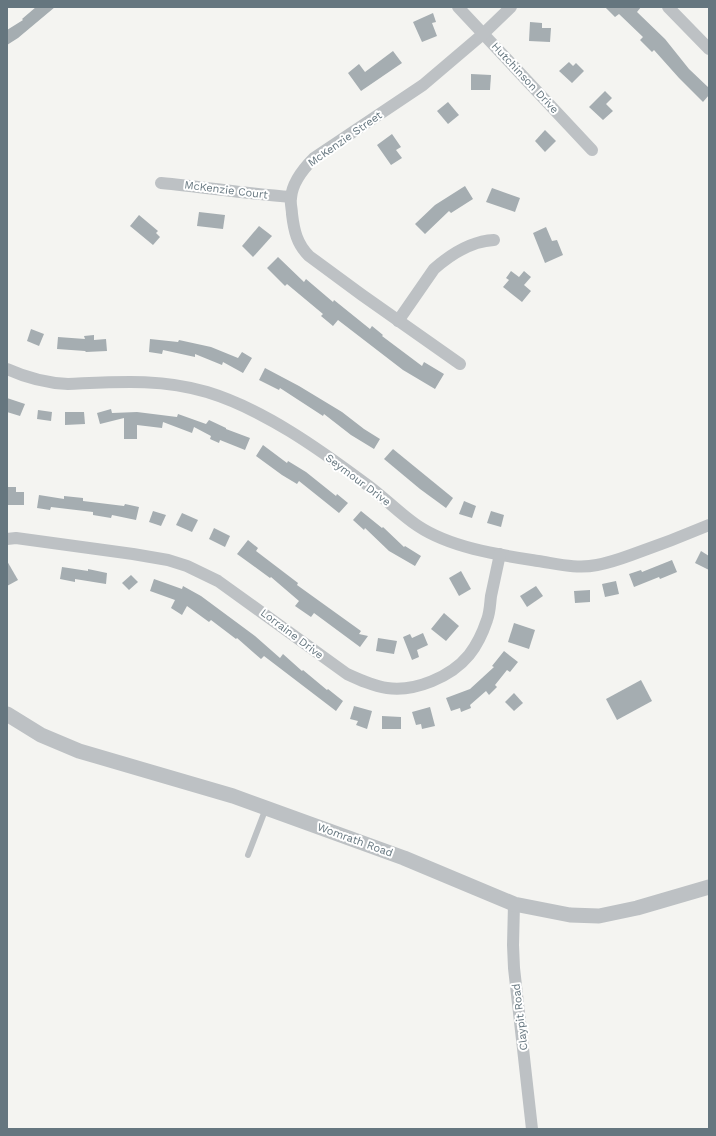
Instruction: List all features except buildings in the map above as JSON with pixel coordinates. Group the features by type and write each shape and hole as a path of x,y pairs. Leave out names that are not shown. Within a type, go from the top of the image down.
{"street":[{"name":"Hutchinson Drive","path":"458,7 592,150"},
{"name":"McKenzie Street","path":"460,364 344,282 303,250 297,240 293,228 291,197 295,184 301,173 314,158 424,85 483,34 511,7"},
{"path":"668,7 709,49"},
{"name":"McKenzie Court","path":"161,183 291,197"},
{"path":"398,321 434,270 440,264 470,245 485,240 494,240"},
{"name":"Seymour Drive","path":"7,369 25,377 53,383 159,382 187,386 227,399 264,417 310,445 368,485 408,519 431,533 457,544 500,554 573,567 597,565 665,544 709,525"},
{"name":"Lorraine Drive","path":"7,539 16,538 133,554 168,560 187,566 218,581 347,674 364,682 388,688 404,688 421,685 441,676 462,662 468,655 474,647 488,619 500,554"},
{"name":"Womrath Road","path":"7,714 41,734 79,751 233,796 404,858 514,904 570,915 598,916 637,908 709,887"},
{"name":"Claypit Road","path":"514,904 514,968 532,1129"}],"lane":[{"path":"248,855 266,808"}]}
